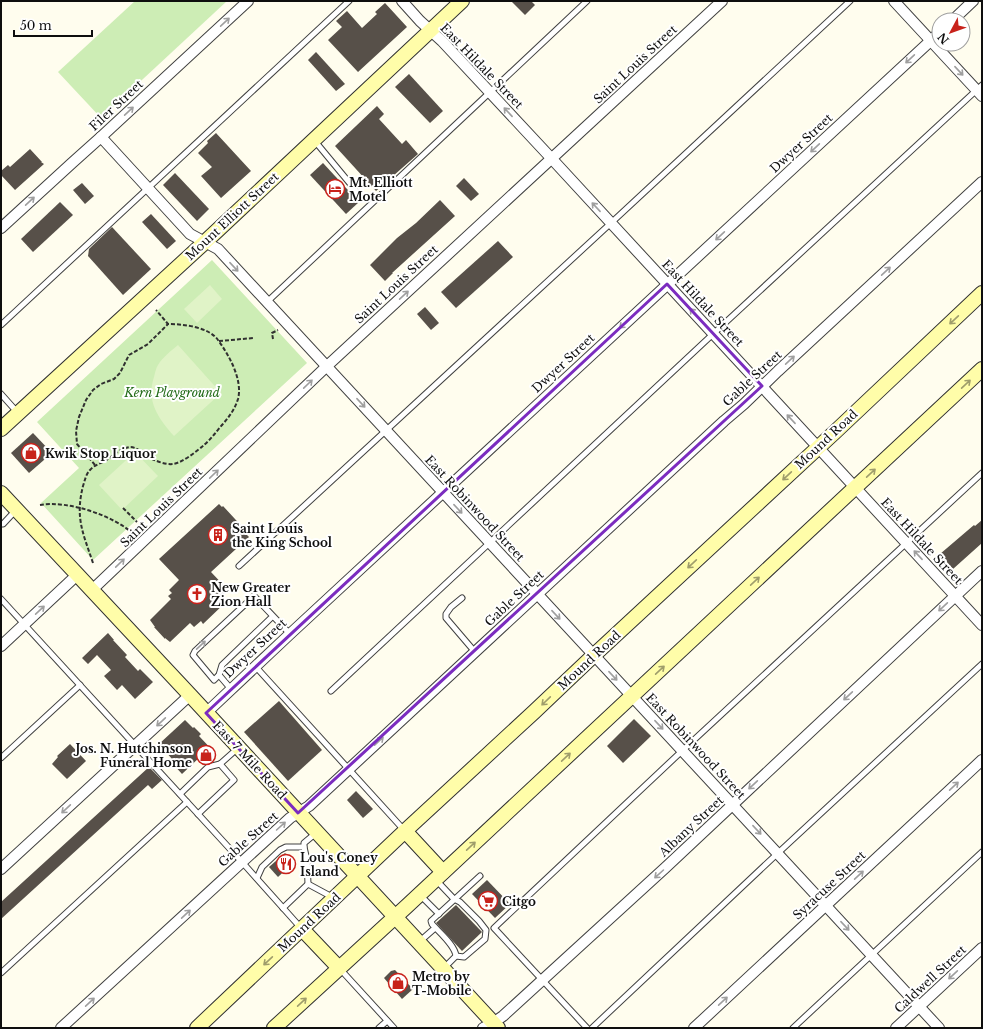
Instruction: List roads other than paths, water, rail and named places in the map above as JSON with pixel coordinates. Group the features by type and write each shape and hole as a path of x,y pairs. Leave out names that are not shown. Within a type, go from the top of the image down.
{"main road":[{"name":"Mount Elliott Street","path":"1,429 205,242 462,1"},
{"name":"Mound Road","path":"197,1028 405,831 982,293"},
{"path":"274,1028 982,369"},
{"name":"East 7 Mile Road","path":"1,493 443,969 491,1026"},
{"path":"405,831 439,876"},
{"path":"302,929 339,968"}],"street":[{"name":"Filer Street","path":"1,228 248,1"},
{"name":"East Hildale Street","path":"402,1 442,41 552,159 982,625"},
{"name":"Saint Louis Street","path":"92,590 327,366 722,1"},
{"path":"894,1 931,40"},
{"path":"961,12 973,1"},
{"name":"Dwyer Street","path":"206,713 931,40"},
{"path":"943,52 980,90"},
{"name":"East Robinwood Street","path":"101,137 190,234 218,249 593,656 683,750 939,1028"},
{"name":"Gable Street","path":"61,1028 290,818 309,806 982,182"},
{"name":"Albany Street","path":"491,1026 504,1016 659,873 982,571"},
{"path":"1,646 77,575"},
{"path":"1,869 190,695"},
{"name":"Syracuse Street","path":"694,1028 982,760"},
{"name":"Caldwell Street","path":"896,1028 982,948"}],"lane":[{"path":"1,325 349,1"},
{"path":"267,302 588,1"},
{"path":"239,566 850,1"},
{"path":"331,690 713,334 980,90"},
{"path":"314,140 357,192"},
{"path":"1,394 18,413"},
{"path":"586,1028 494,928 683,750 982,473"},
{"path":"1,524 3,524 16,509"},
{"path":"273,616 222,665 219,675 214,680 193,655 194,651 254,596 273,616 290,634"},
{"path":"462,598 446,614 446,618 475,652"},
{"path":"1,599 302,929"},
{"path":"592,1028 982,664"},
{"path":"255,666 405,831"},
{"path":"219,675 231,689"},
{"path":"1,758 80,685"},
{"path":"180,794 208,767 220,764 238,748"},
{"path":"198,814 234,780 220,764"},
{"path":"1,973 187,802"},
{"path":"283,908 308,884 307,860 304,843 316,832"},
{"path":"257,878 262,867 280,850 286,847 304,847"},
{"path":"793,1028 982,852"},
{"path":"439,876 454,899 460,902 477,923 486,930 486,939 464,957 456,956"},
{"path":"456,956 454,945 445,935 435,928 431,921 480,876"},
{"path":"308,884 334,898"},
{"path":"419,894 439,914"},
{"path":"419,943 435,928"},
{"path":"443,969 456,956"},
{"path":"339,968 394,1028"},
{"path":"379,1028 387,1021"}],"place":[{"name":"Mt. Elliott Motel","path":"335,189"},
{"name":"Kwik Stop Liquor","path":"31,453"},
{"name":"Saint Louis the King School","path":"218,535"},
{"name":"New Greater Zion Hall","path":"197,594"},
{"name":"Jos. N. Hutchinson Funeral Home","path":"206,755"},
{"name":"Lou's Coney Island","path":"286,864"},
{"name":"Citgo","path":"488,901"},
{"name":"Metro by T-Mobile","path":"398,983"}],"park label":[{"name":"Kern Playground","path":"172,392"}]}
